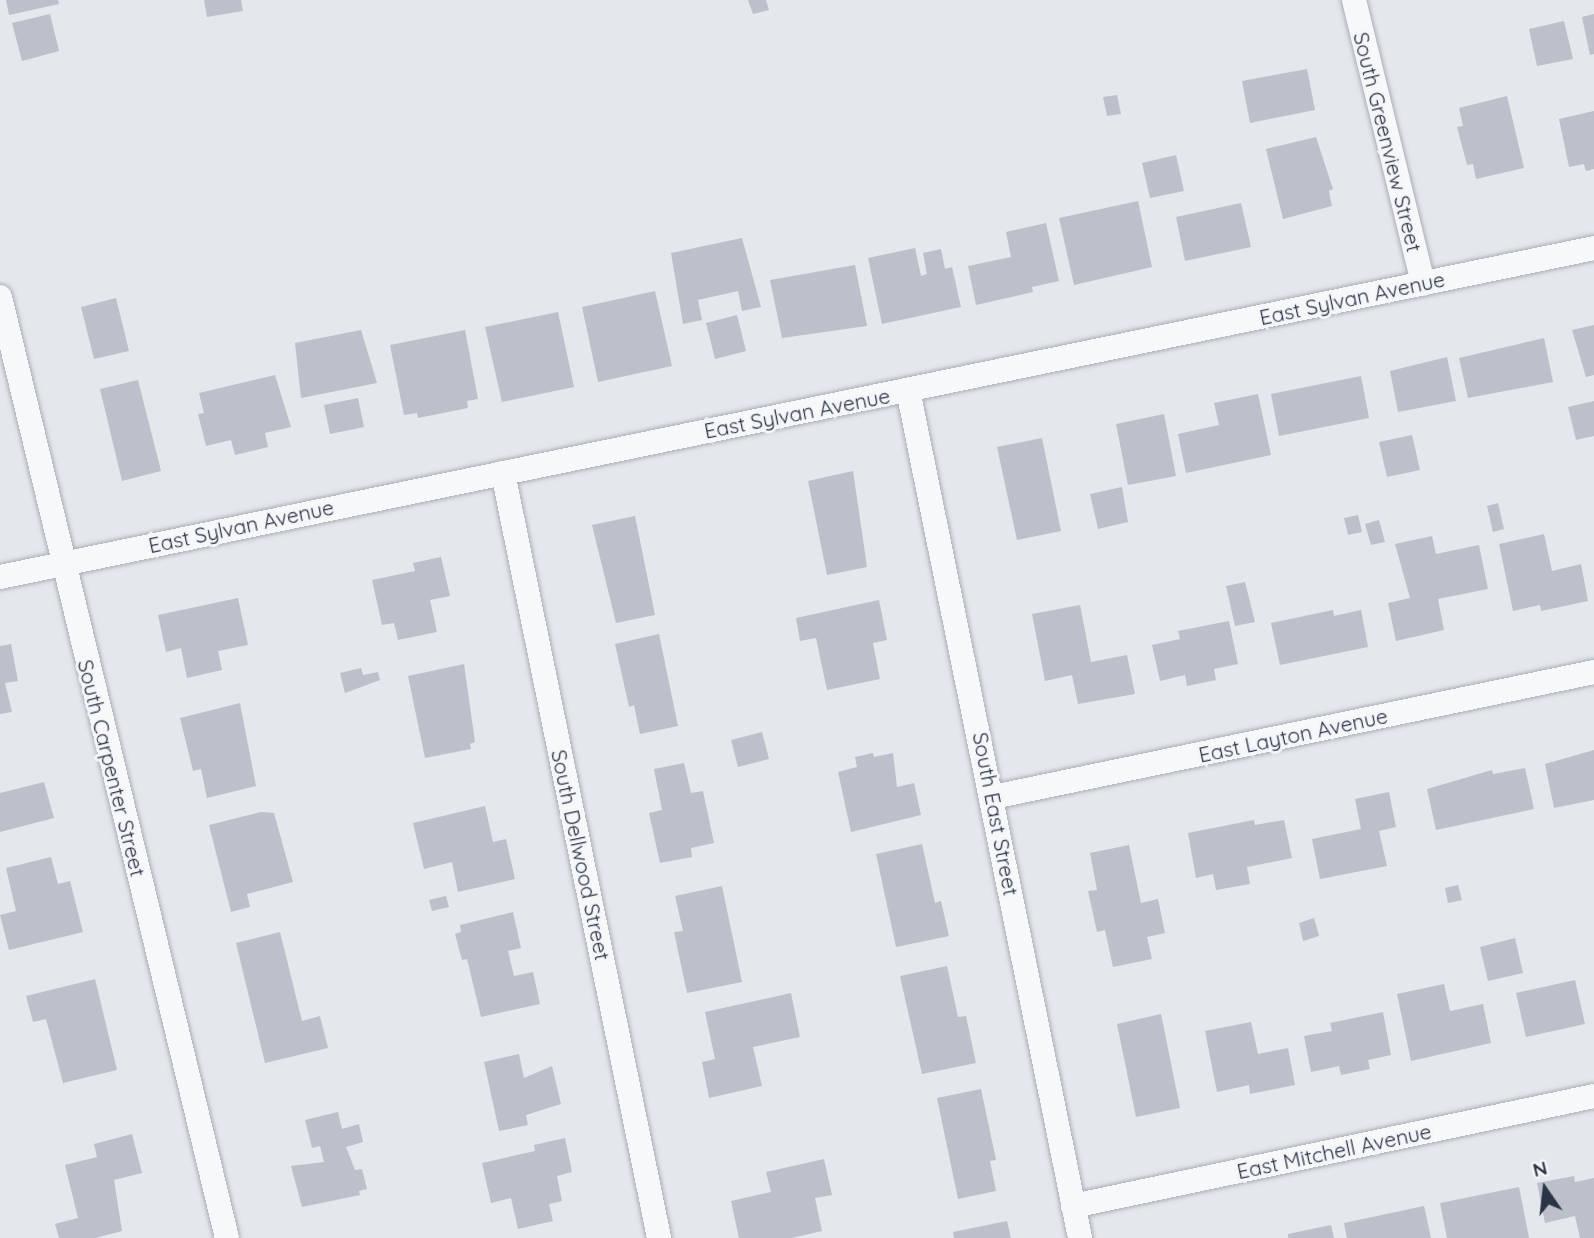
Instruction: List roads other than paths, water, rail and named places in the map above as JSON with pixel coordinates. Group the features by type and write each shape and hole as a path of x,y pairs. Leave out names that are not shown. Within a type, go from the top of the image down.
{"street":[{"name":"South Greenview Street","path":"1354,0 1423,284"},
{"name":"East Sylvan Avenue","path":"0,577 1594,248"},
{"name":"South Carpenter Street","path":"0,297 62,564 227,1238"},
{"name":"South East Street","path":"908,390 993,797 1080,1238"},
{"name":"South Dellwood Street","path":"502,473 659,1238"},
{"name":"East Layton Avenue","path":"993,797 1594,673"},
{"name":"East Mitchell Avenue","path":"1073,1206 1594,1096"}]}
